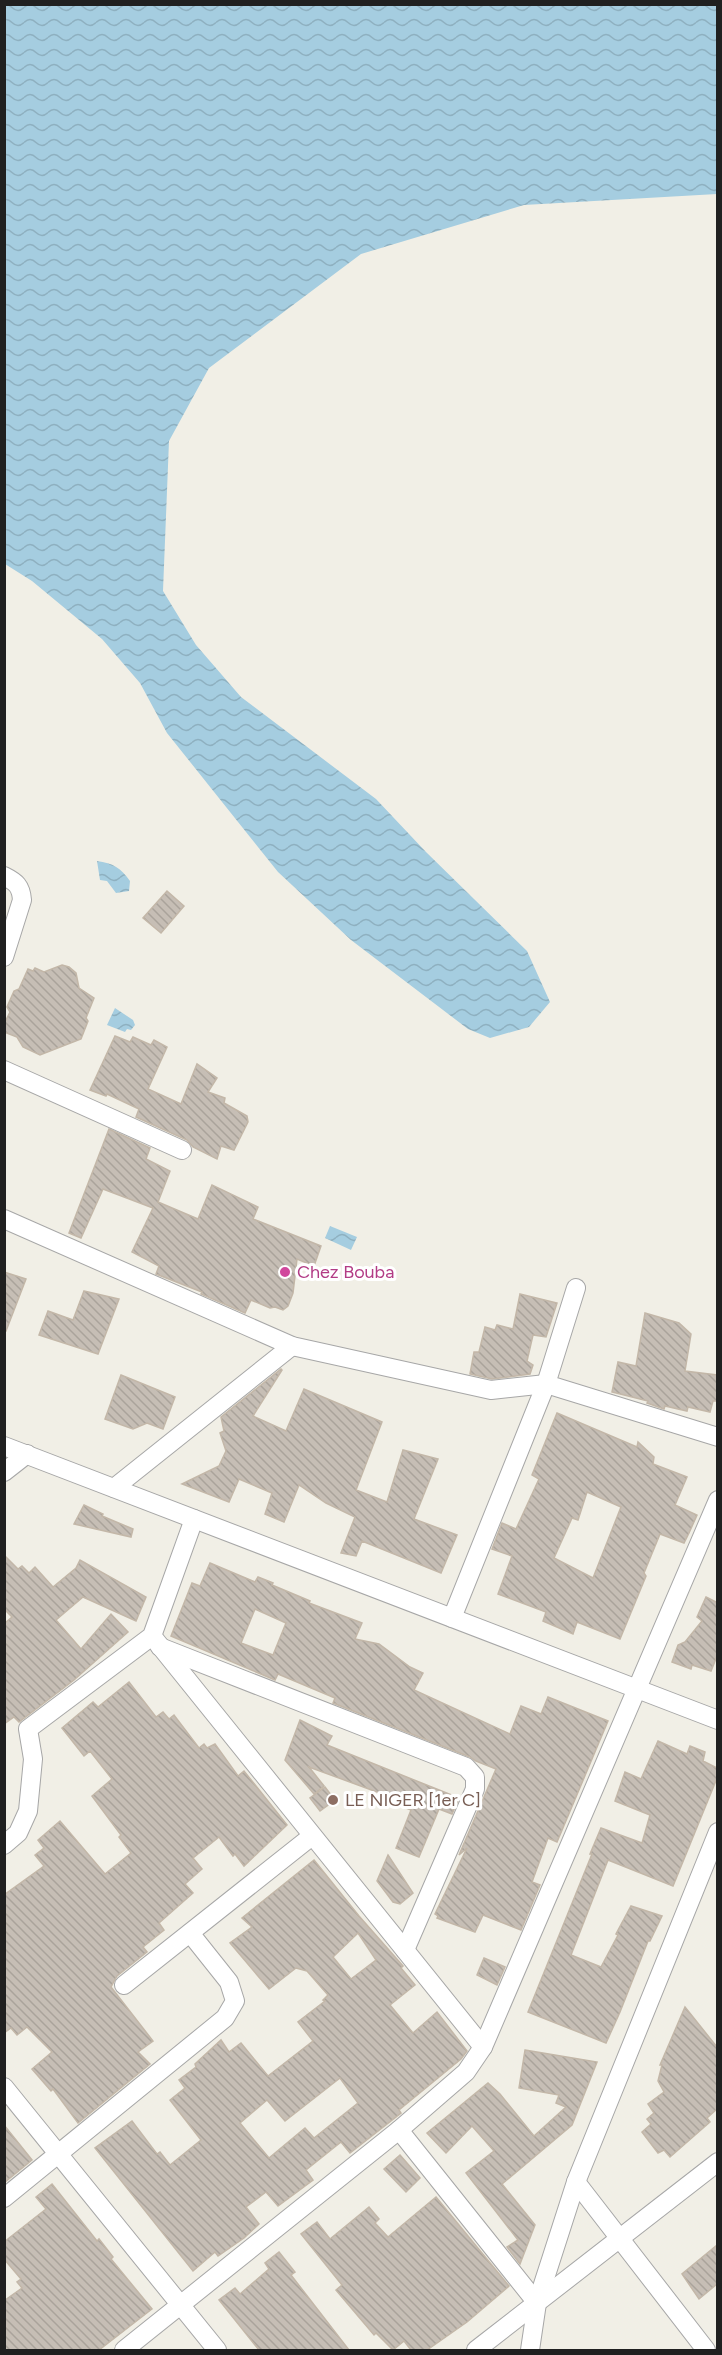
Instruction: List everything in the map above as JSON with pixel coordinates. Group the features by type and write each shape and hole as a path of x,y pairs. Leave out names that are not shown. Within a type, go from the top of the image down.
{"street":[{"path":"4,876 16,882 21,890 22,900 4,957"},
{"path":"4,1070 182,1150"},
{"path":"4,1219 292,1346 491,1390 546,1384 717,1437"},
{"path":"452,1618 546,1384 576,1288"},
{"path":"114,1488 292,1346"},
{"path":"4,1446 717,1720"},
{"path":"4,1473 27,1454"},
{"path":"124,2350 399,2130 466,2072 483,2047 717,1500"},
{"path":"4,1845 18,1833 28,1811 33,1759 28,1729 156,1641 194,1519"},
{"path":"156,1641 483,2047"},
{"path":"156,1641 466,1767 475,1777 475,1790 405,1950"},
{"path":"530,2350 537,2303 576,2182 717,1832"},
{"path":"124,1985 312,1836"},
{"path":"4,2198 225,2018 235,2001 229,1982 190,1932"},
{"path":"4,2087 217,2350"},
{"path":"399,2130 537,2303"},
{"path":"476,2350 717,2162"},
{"path":"576,2182 706,2350"}],"water":[{"path":"4,5 717,5 717,194 524,205 361,254 209,368 169,441 163,591 196,645 241,697 376,799 426,852 527,951 550,1002 529,1027 490,1038 468,1029 351,940 278,872 167,733 140,683 102,639 32,581 5,564"},
{"path":"97,861 108,863 123,873 130,881 129,891 116,893 107,881 100,880"},
{"path":"115,1008 133,1020 135,1025 131,1030 127,1029 125,1032 107,1025"},
{"path":"330,1226 357,1237 351,1250 325,1238"}],"building":[{"path":"167,891 184,906 161,933 143,918"},
{"path":"62,965 76,973 79,988 94,998 81,1039 40,1055 23,1047 17,1037 4,1032 4,1024 10,1012 7,1007 28,969 33,971 35,968 44,972"},
{"path":"115,1036 130,1042 133,1037 151,1045 154,1040 167,1047 148,1089 181,1104 197,1064 217,1078 208,1092 225,1098 224,1103 247,1116 248,1122 234,1150 221,1146 217,1159 193,1147 187,1140 136,1117 139,1109 107,1094 106,1096 90,1090"},
{"path":"109,1129 150,1148 146,1159 170,1171 158,1202 198,1219 212,1185 258,1207 253,1219 321,1246 314,1266 297,1259 293,1293 288,1306 283,1310 270,1308 251,1300 245,1313 201,1294 202,1292 156,1274 159,1266 132,1252 153,1208 103,1189 81,1238 69,1233"},
{"path":"4,1272 26,1279 6,1331 4,1330"},
{"path":"84,1291 119,1299 98,1354 39,1335 48,1311 73,1320"},
{"path":"520,1294 557,1303 546,1337 533,1335 527,1361 533,1365 530,1374 492,1379 470,1374 474,1352 479,1352 485,1327 495,1330 497,1325 513,1329"},
{"path":"645,1313 679,1323 691,1334 685,1371 717,1375 717,1401 713,1401 710,1412 688,1407 687,1411 665,1406 664,1409 647,1403 648,1401 612,1392 618,1362 636,1366"},
{"path":"281,1369 253,1416 286,1431 304,1389 382,1422 356,1490 387,1502 403,1450 438,1459 414,1519 457,1535 441,1573 362,1541 356,1556 341,1553 355,1517 326,1503 299,1485 284,1522 265,1514 272,1493 239,1479 229,1502 182,1484 219,1466 226,1451 220,1433 224,1431 221,1417"},
{"path":"121,1375 175,1397 163,1429 147,1423 133,1429 105,1419"},
{"path":"557,1413 637,1447 638,1442 654,1457 653,1464 687,1477 675,1505 697,1515 684,1543 660,1534 644,1573 646,1576 620,1639 577,1622 573,1634 543,1621 546,1612 498,1594 512,1556 492,1549 502,1523 516,1529 539,1479 532,1475","holes":["587,1492 621,1507 593,1578 554,1558 572,1518 578,1520"]},
{"path":"84,1505 103,1514 102,1516 133,1529 131,1537 74,1524"},
{"path":"4,1555 18,1569 22,1566 29,1573 35,1567 53,1587 76,1568 80,1560 146,1597 136,1621 83,1597 56,1620 81,1649 111,1614 128,1632 74,1680 19,1722 14,1717 4,1724 5,1623 12,1617 4,1609"},
{"path":"210,1563 255,1582 258,1577 310,1601 309,1603 362,1623 355,1639 379,1644 410,1667 423,1673 414,1690 510,1734 521,1706 541,1714 548,1697 608,1721 557,1842 548,1838 532,1882 540,1885 521,1930 483,1915 475,1932 437,1918 435,1914 467,1848 459,1855 496,1769 333,1703 335,1698 278,1674 275,1680 171,1636 192,1583 200,1586","holes":["255,1609 286,1623 273,1655 241,1643"]},
{"path":"706,1597 717,1601 717,1656 711,1671 692,1665 691,1669 672,1662 678,1645 685,1642 702,1621 697,1617"},
{"path":"129,1682 156,1717 163,1712 169,1719 174,1715 199,1748 204,1744 207,1748 215,1744 238,1776 244,1771 287,1825 244,1866 235,1854 233,1856 219,1837 193,1858 202,1869 185,1884 193,1893 159,1923 164,1930 143,1947 147,1952 117,1976 111,1987 153,2041 138,2052 150,2064 78,2123 53,2089 51,2091 32,2069 52,2052 27,2027 17,2035 11,2028 4,2033 4,1895 44,1866 35,1855 44,1848 38,1840 60,1821 105,1874 131,1853 119,1837 121,1835 92,1796 112,1779 90,1751 84,1756 62,1728 93,1702 98,1707"},
{"path":"300,1720 332,1736 327,1745 459,1798 452,1814 439,1809 419,1857 396,1848 411,1810 394,1803 396,1799 309,1767 324,1786 314,1794 285,1760"},
{"path":"658,1741 687,1754 690,1746 705,1752 703,1761 717,1768 717,1778 673,1886 608,1860 571,1955 601,1967 631,1906 662,1916 648,1941 606,2043 528,2012 601,1828 642,1843 650,1815 615,1801 625,1772 641,1779"},
{"path":"325,1787 335,1800 320,1811 310,1798"},
{"path":"388,1855 413,1893 400,1904 393,1902 377,1881"},
{"path":"314,1860 403,1966 401,1968 415,1985 390,2005 413,2033 437,2012 467,2051 461,2059 399,2110 401,2113 350,2153 341,2142 306,2170 313,2180 278,2206 266,2192 246,2207 259,2224 244,2238 218,2256 215,2252 193,2271 95,2148 132,2121 157,2154 160,2152 170,2165 201,2140 170,2100 185,2088 179,2080 196,2067 195,2064 221,2040 229,2052 241,2043 268,2076 313,2041 298,2022 325,2001 323,2000 328,1995 307,1971 296,1968 269,1989 230,1943 252,1927 242,1918","holes":["358,1933 376,1960 351,1979 333,1957","340,2078 358,2103 314,2138 305,2128 269,2158 240,2123 267,2100 285,2121"]},
{"path":"484,1958 505,1967 497,1985 477,1975"},
{"path":"685,2007 717,2047 717,2109 707,2118 710,2122 670,2157 664,2150 658,2153 642,2132 651,2124 647,2119 654,2113 648,2104 664,2092 658,2081 662,2065 660,2065"},
{"path":"525,2050 597,2062 572,2125 502,2184 535,2225 520,2264 507,2247 518,2240 466,2173 494,2151 472,2126 446,2153 427,2133 488,2083 500,2094 534,2136 566,2107 556,2103 559,2095 519,2088"},
{"path":"4,2125 32,2160 4,2183"},
{"path":"400,2155 420,2178 406,2192 384,2169"},
{"path":"52,2184 97,2241 99,2239 113,2257 111,2259 152,2309 99,2350 4,2350 4,2301 22,2288 17,2282 21,2279 4,2259 4,2242 46,2209 36,2197"},
{"path":"436,2197 509,2286 467,2322 427,2350 411,2350 404,2341 393,2350 376,2333 374,2335 336,2290 342,2285 301,2234 317,2222 330,2239 369,2207 379,2219 375,2223 388,2237"},
{"path":"717,2245 717,2284 699,2299 682,2274"},
{"path":"279,2252 295,2272 291,2275 349,2350 259,2350 219,2300 235,2288 240,2294 269,2269 265,2263"}],"place":[{"name":"Chez Bouba","path":"285,1272"},
{"name":"LE NIGER [1er C]","path":"333,1800"}]}
